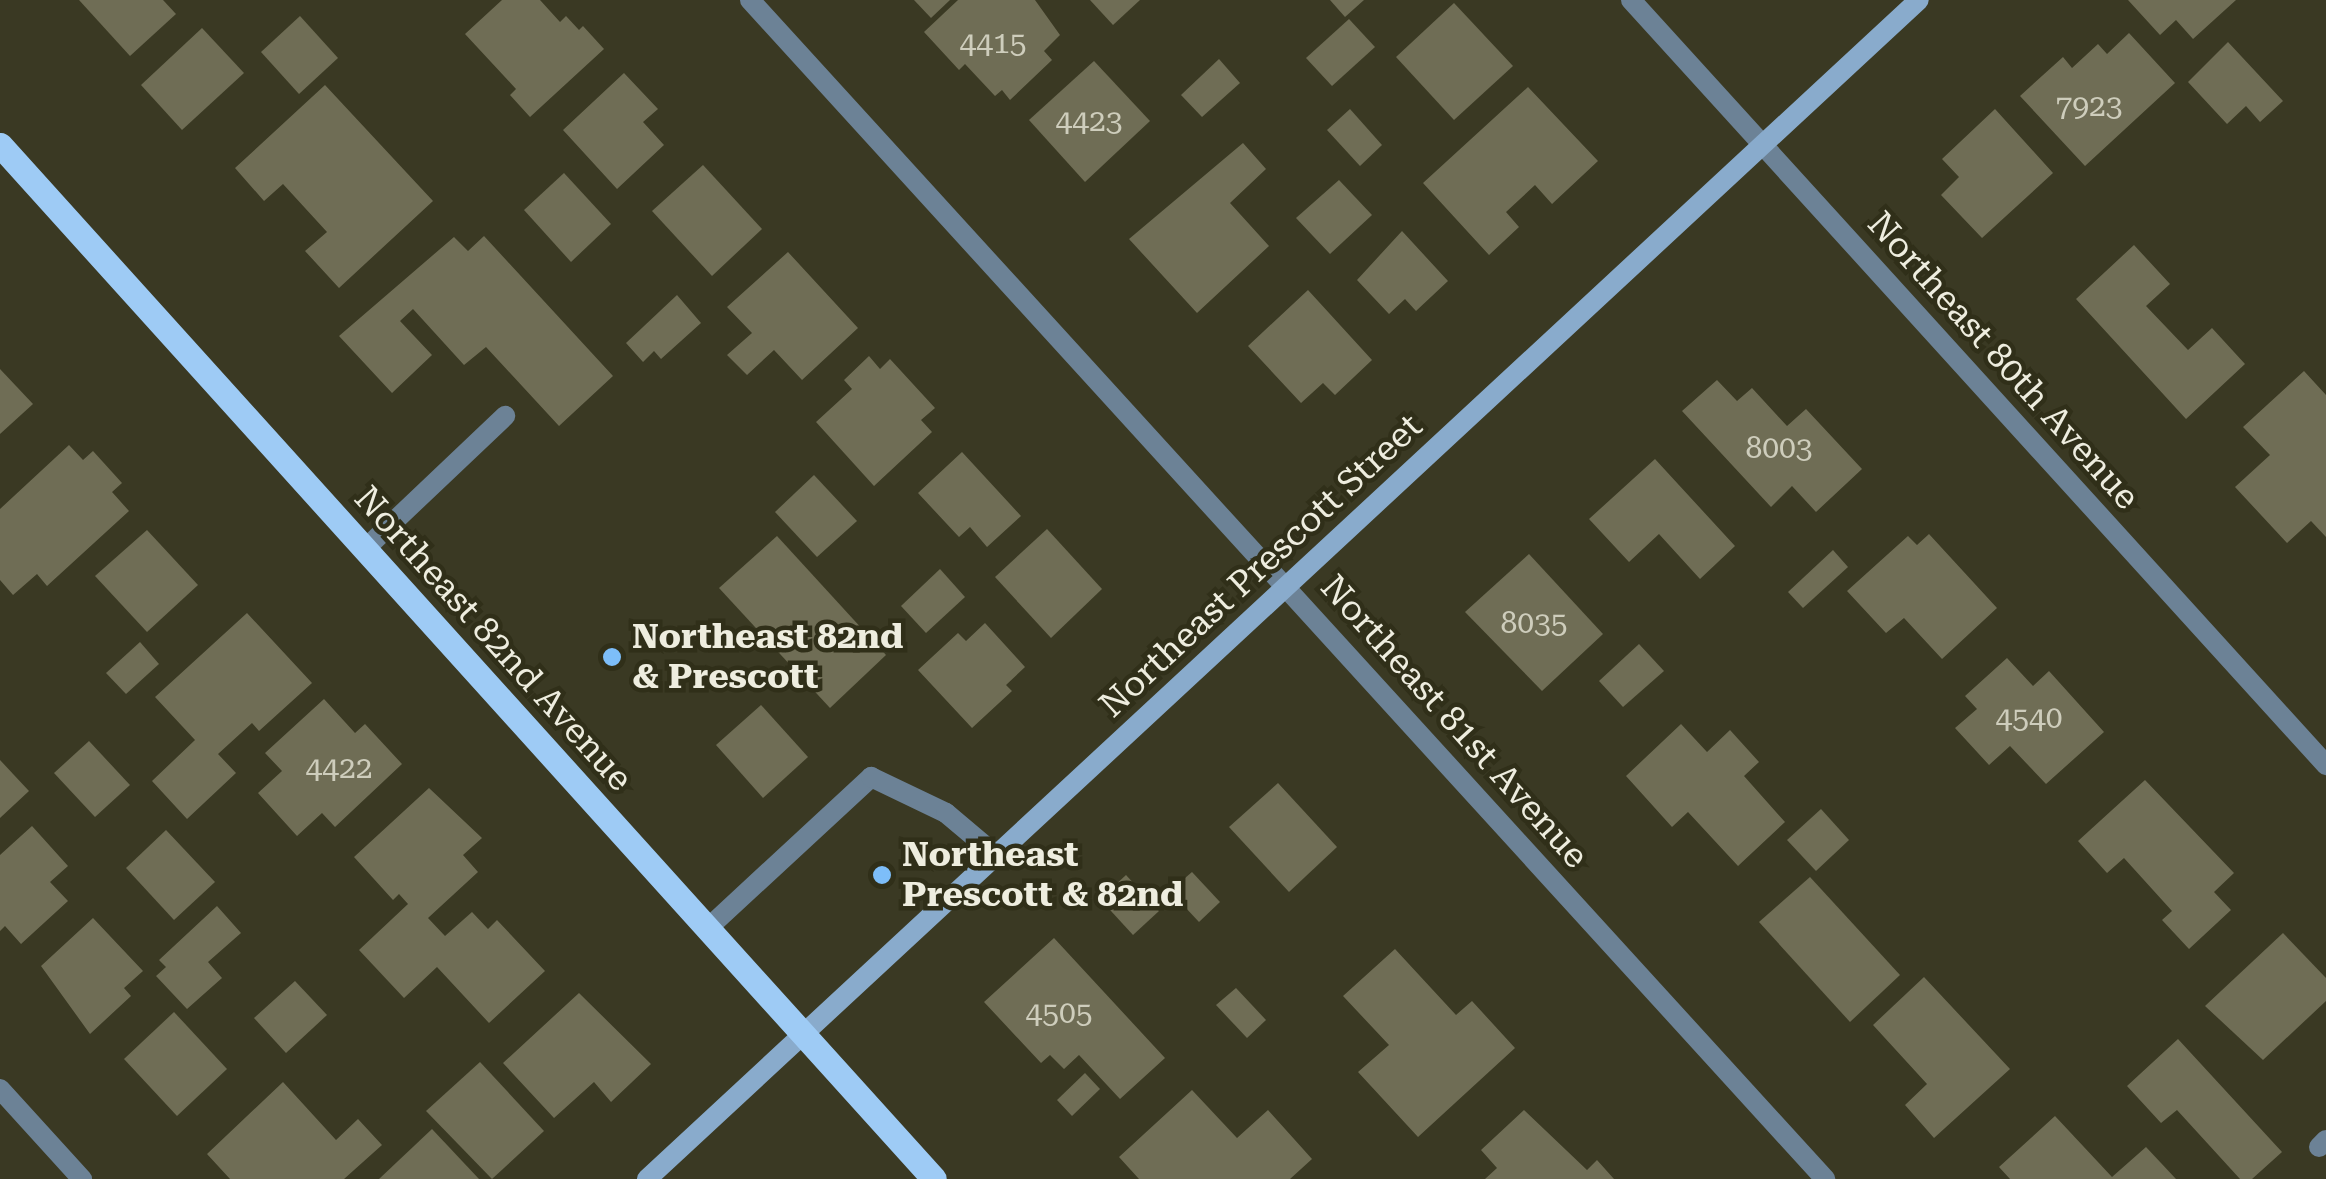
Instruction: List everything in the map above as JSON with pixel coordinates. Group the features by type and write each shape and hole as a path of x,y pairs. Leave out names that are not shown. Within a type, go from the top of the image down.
{"main road":[{"name":"Northeast 82nd Avenue","path":"0,145 934,1179"}],"street":[{"name":"Northeast 81st Avenue","path":"750,0 1826,1179"},
{"name":"Northeast 80th Avenue","path":"1631,0 2326,765"},
{"name":"Northeast Prescott Street","path":"647,1179 1919,0"},
{"path":"366,548 505,416"},
{"path":"707,930 871,776 946,813 997,856"},
{"path":"0,1089 82,1179"}],"building":[{"path":"79,0 163,0 176,14 130,56"},
{"path":"502,0 540,0 560,22 566,16 579,30 583,26 604,49 530,117 510,95 516,89 465,34"},
{"path":"914,0 950,0 931,18"},
{"path":"958,0 1035,0 1060,35 1044,51 1052,60 1010,100 1002,90 995,96 965,64 959,70 924,32"},
{"path":"1090,0 1140,0 1113,25"},
{"path":"1330,0 1364,0 1345,17"},
{"path":"2128,0 2236,0 2193,39 2176,20 2160,35"},
{"path":"1454,3 1513,66 1454,120 1396,57"},
{"path":"300,16 338,58 299,94 261,52"},
{"path":"1349,19 1375,47 1332,86 1306,58"},
{"path":"202,28 244,73 182,130 141,85"},
{"path":"2129,33 2175,83 2085,166 2020,96 2063,57 2072,68 2098,44 2107,54"},
{"path":"2228,42 2283,101 2260,122 2246,106 2227,124 2188,82"},
{"path":"1219,59 1240,83 1202,117 1181,95"},
{"path":"1094,61 1150,121 1085,182 1029,120"},
{"path":"624,73 658,109 643,122 664,145 617,189 563,130"},
{"path":"325,85 433,201 339,288 305,251 327,232 283,184 264,201 235,168"},
{"path":"1528,87 1598,161 1552,204 1535,185 1506,212 1519,227 1489,255 1423,183"},
{"path":"1350,109 1382,145 1360,166 1327,130"},
{"path":"1995,109 2053,173 1982,238 1941,195 1959,177 1942,159"},
{"path":"1243,143 1266,169 1230,203 1269,246 1197,313 1129,239"},
{"path":"703,165 762,229 712,276 652,211"},
{"path":"564,173 611,224 571,262 524,210"},
{"path":"1339,180 1372,215 1330,254 1296,218"},
{"path":"1402,231 1448,281 1416,311 1405,299 1389,314 1357,280"},
{"path":"484,236 613,376 559,426 486,347 464,365 413,309 400,321 432,355 392,393 339,336 454,237 468,251"},
{"path":"2134,245 2170,284 2146,306 2188,350 2212,328 2245,364 2186,419 2076,299"},
{"path":"788,252 858,328 802,380 774,350 747,375 727,355 752,333 727,307"},
{"path":"1308,290 1372,360 1335,395 1323,383 1301,403 1248,346"},
{"path":"677,295 701,323 661,359 654,351 643,362 626,343"},
{"path":"869,356 880,369 890,359 935,408 921,420 932,432 874,486 816,422 852,389 844,380"},
{"path":"0,369 33,404 0,434"},
{"path":"2304,371 2326,395 2326,537 2311,521 2287,543 2235,487 2270,455 2243,427"},
{"path":"1717,380 1737,401 1752,388 1787,426 1806,409 1862,469 1816,512 1792,486 1771,507 1682,411"},
{"path":"69,445 83,460 93,451 122,483 112,492 129,511 47,586 37,574 13,595 0,580 0,509"},
{"path":"962,452 1021,516 987,547 970,527 959,537 918,493"},
{"path":"1655,459 1735,546 1700,579 1659,534 1629,562 1589,519"},
{"path":"814,475 857,521 817,557 775,512"},
{"path":"1047,529 1102,589 1051,638 995,577"},
{"path":"147,530 198,585 147,632 95,576"},
{"path":"1929,534 1997,608 1942,659 1904,618 1886,633 1847,591 1908,536 1917,545"},
{"path":"777,536 886,655 830,708 719,588"},
{"path":"1833,550 1848,567 1803,608 1788,592"},
{"path":"1529,554 1603,634 1542,691 1465,612"},
{"path":"940,569 965,597 926,633 901,606"},
{"path":"247,613 312,683 259,731 252,723 218,754 236,773 187,819 152,781 195,740 155,697"},
{"path":"985,623 1025,667 1006,685 1012,691 972,728 918,670 958,633 966,641"},
{"path":"140,642 159,664 126,694 106,673"},
{"path":"1639,644 1664,671 1623,707 1599,681"},
{"path":"2007,658 2033,686 2049,671 2104,732 2046,784 2010,746 1989,765 1955,728 1977,709 1965,696"},
{"path":"324,699 355,733 365,724 402,764 335,827 322,813 297,836 258,793 282,771 265,753"},
{"path":"761,705 808,757 763,798 716,745"},
{"path":"1681,724 1707,752 1730,730 1759,762 1744,776 1785,822 1738,866 1688,812 1672,827 1626,776"},
{"path":"89,741 130,785 95,817 54,773"},
{"path":"0,760 29,791 0,818"},
{"path":"2145,780 2234,873 2214,892 2231,910 2189,949 2162,920 2172,911 2124,858 2107,873 2078,841"},
{"path":"1278,783 1337,847 1289,892 1229,827"},
{"path":"429,788 482,838 463,855 478,872 428,918 445,936 472,912 488,929 497,920 545,971 489,1023 437,967 404,998 359,950 408,904 399,894 393,900 354,857"},
{"path":"1821,809 1849,840 1816,871 1787,840"},
{"path":"32,826 68,866 50,882 68,901 21,944 5,926 0,931 0,855"},
{"path":"166,830 215,882 174,920 126,868"},
{"path":"1192,872 1220,902 1199,922 1170,891"},
{"path":"1126,875 1159,911 1133,935 1100,899"},
{"path":"1810,877 1900,975 1850,1022 1759,922"},
{"path":"217,906 241,933 208,962 222,978 187,1009 156,976 166,967 159,960"},
{"path":"93,918 143,971 124,988 131,996 90,1034 41,966"},
{"path":"2283,933 2326,978 2326,1001 2263,1060 2205,1006"},
{"path":"1054,938 1165,1058 1120,1099 1079,1055 1064,1069 1050,1055 1041,1063 984,1002"},
{"path":"1395,949 1456,1015 1472,1001 1515,1048 1418,1137 1358,1072 1389,1045 1343,996"},
{"path":"1924,977 2010,1069 1934,1138 1905,1105 1927,1084 1873,1025"},
{"path":"295,981 327,1015 286,1053 254,1018"},
{"path":"1236,988 1266,1020 1247,1038 1216,1005"},
{"path":"579,993 651,1064 611,1102 594,1082 554,1118 503,1063"},
{"path":"174,1012 227,1069 177,1116 124,1059"},
{"path":"2178,1039 2282,1152 2252,1179 2240,1179 2177,1110 2161,1123 2127,1086"},
{"path":"480,1062 544,1131 492,1179 426,1111"},
{"path":"1085,1073 1100,1089 1072,1116 1057,1100"},
{"path":"283,1082 336,1140 358,1119 382,1145 344,1179 230,1179 207,1154"},
{"path":"1192,1090 1237,1138 1268,1110 1312,1159 1290,1179 1139,1179 1119,1157"},
{"path":"1524,1110 1587,1170 1597,1160 1614,1179 1485,1179 1497,1168 1481,1150"},
{"path":"2055,1116 2112,1177 2146,1147 2176,1179 2010,1179 1999,1167"},
{"path":"432,1129 479,1179 379,1179"}],"place":[{"name":"Northeast 82nd & Prescott","path":"612,657"},
{"name":"Northeast Prescott & 82nd","path":"882,875"}]}
